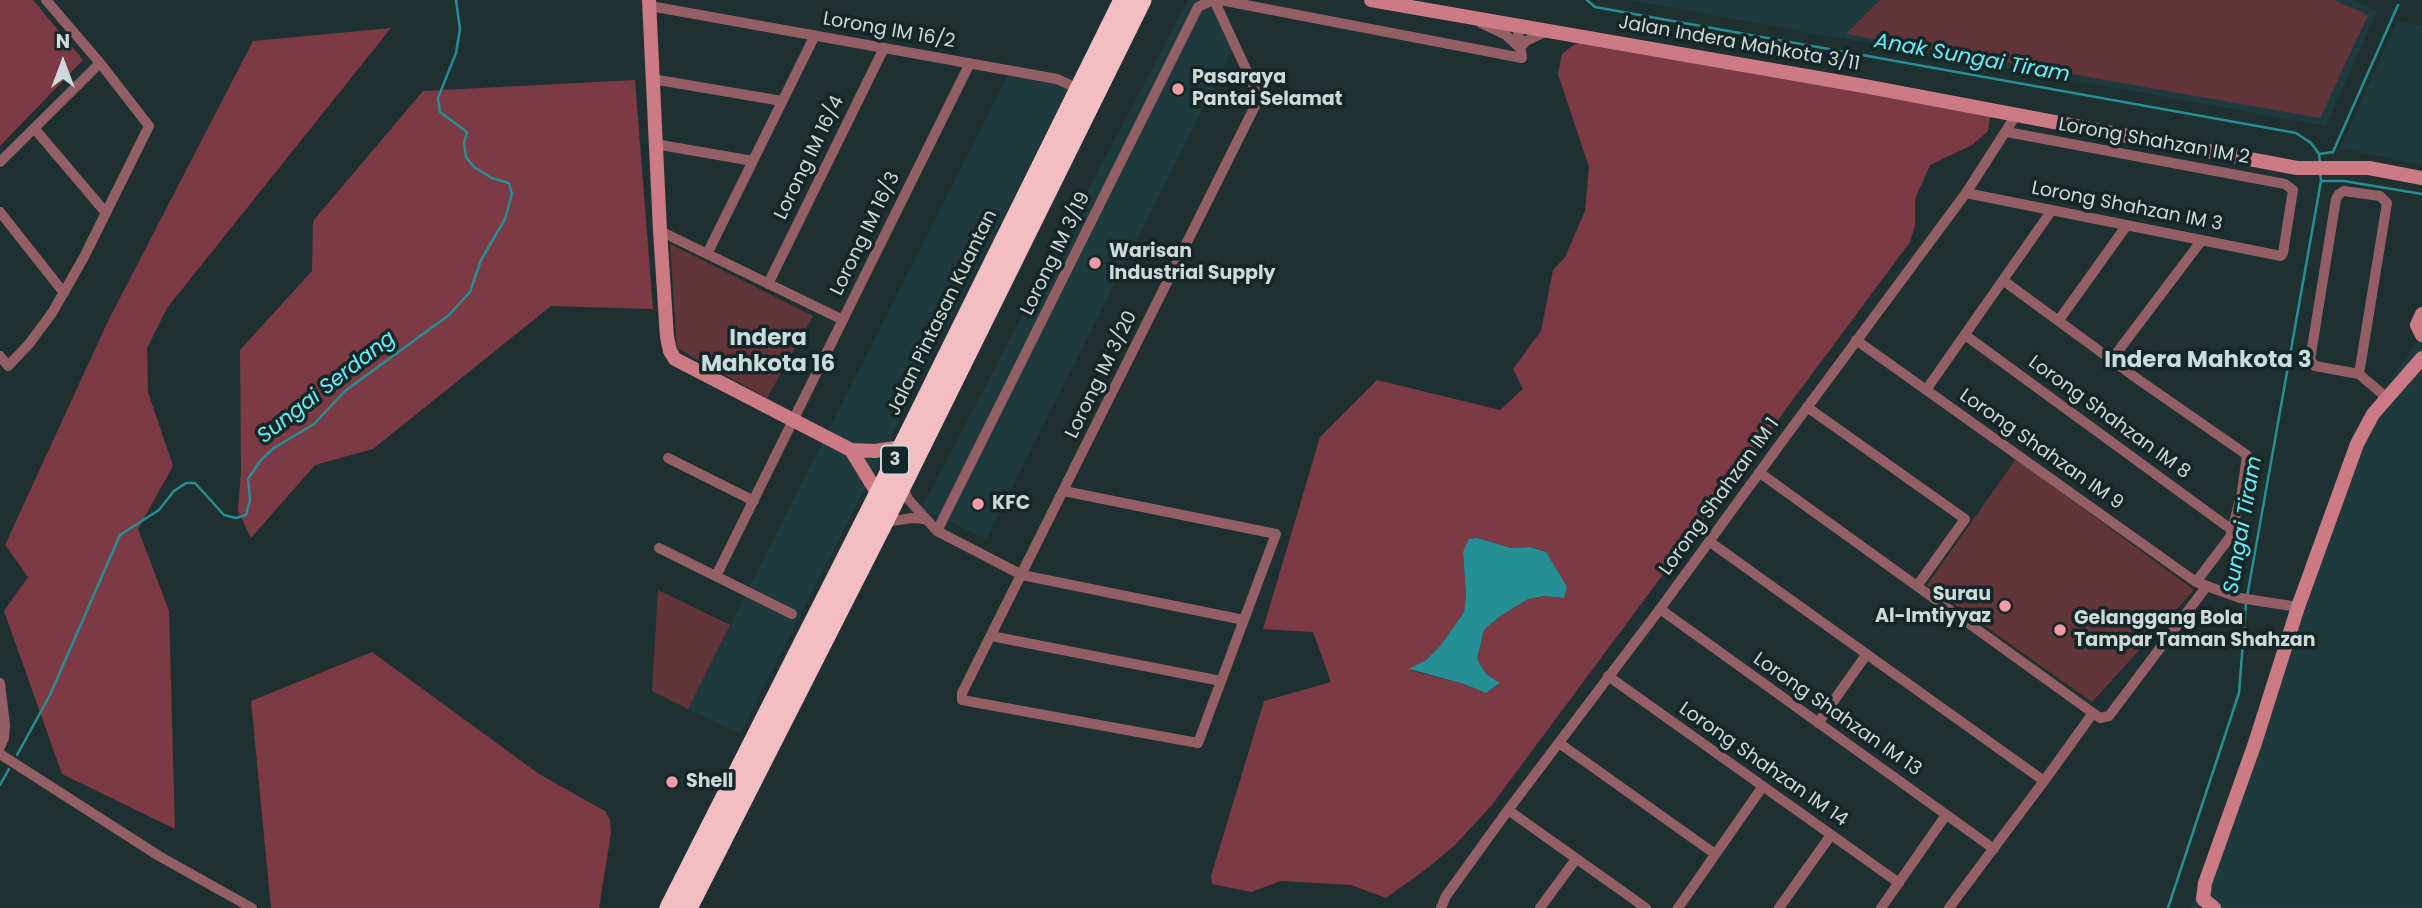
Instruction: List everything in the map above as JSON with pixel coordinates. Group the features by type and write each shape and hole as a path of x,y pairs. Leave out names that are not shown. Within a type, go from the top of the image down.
{"highway":[{"name":"Jalan Pintasan Kuantan","path":"669,908 1124,0"},
{"name":"Jalan Pintasan Kuantan","path":"688,908 902,486 1142,0"}],"street":[{"path":"0,356 8,366 41,330 106,213 149,126 100,62 46,0"},
{"path":"1216,0 1521,53"},
{"name":"Lorong IM 3/20","path":"1216,0 1258,95 1256,102 962,693 962,700 1198,743 1221,681"},
{"name":"Lorong IM 3/19","path":"937,531 1198,7 1216,0"},
{"name":"Jalan Indera Mahkota 3/11","path":"1371,0 1549,30 2297,168 2369,168 2422,178"},
{"path":"1381,0 1397,5"},
{"path":"650,3 655,144 670,351 675,359 851,450 875,451 902,447"},
{"name":"Lorong IM 16/2","path":"650,3 1057,79 1079,89"},
{"path":"1474,18 1506,35 1521,53"},
{"path":"1517,25 1521,53"},
{"path":"1521,53 1526,41 1549,30"},
{"path":"707,254 815,35"},
{"name":"Lorong IM 16/4","path":"768,284 884,48"},
{"path":"0,162 100,62"},
{"name":"Lorong IM 16/3","path":"716,576 970,63"},
{"path":"652,79 782,102"},
{"name":"Lorong Shahzan IM 1","path":"1441,908 1446,896 1508,810 1710,542 1966,193 2016,115"},
{"path":"34,128 106,213"},
{"name":"Lorong Shahzan IM 2","path":"2007,132 2285,184 2293,190 2281,256"},
{"path":"655,144 753,160"},
{"path":"2359,374 2387,203 2380,196 2344,191 2336,199 2310,360 2315,366 2359,374 2387,398"},
{"name":"Lorong Shahzan IM 3","path":"1966,193 2281,256"},
{"path":"1926,390 2052,210"},
{"path":"0,212 64,292"},
{"path":"2059,320 2127,225"},
{"path":"660,231 843,320"},
{"path":"2112,359 2202,240"},
{"path":"1759,473 2093,713 2103,719 2109,716 2201,584 2230,537 2242,492 2247,455 2004,281"},
{"path":"2422,314 2417,326 2422,335"},
{"name":"Lorong Shahzan IM 8","path":"1965,335 2232,530"},
{"name":"Lorong Shahzan IM 9","path":"1856,340 2201,584 2240,598 2298,607"},
{"path":"2214,908 2203,899 2205,883 2255,743 2298,607 2357,444 2369,421 2422,358"},
{"path":"1807,407 1965,519 1917,586"},
{"path":"851,450 878,494"},
{"path":"668,458 754,501"},
{"path":"902,486 908,499 937,531 1022,575 1244,620"},
{"path":"991,636 1221,681 1276,534 1064,491"},
{"path":"884,522 924,519"},
{"path":"1710,542 2044,781"},
{"path":"659,548 792,614"},
{"name":"Lorong Shahzan IM 13","path":"1660,609 1994,849"},
{"path":"1818,723 1867,655"},
{"name":"Lorong Shahzan IM 14","path":"1608,676 1899,883"},
{"path":"0,683 5,725 0,747"},
{"path":"1950,908 2093,713"},
{"path":"1559,743 1715,855"},
{"path":"0,754 159,856 252,908"},
{"path":"1678,908 1763,786"},
{"path":"1508,810 1646,908"},
{"path":"1881,908 1946,814"},
{"path":"1779,908 1831,835"},
{"path":"1540,908 1576,859"}],"shaded area":[{"path":"0,0 33,0 83,60 0,146"},
{"path":"1188,0 1217,0 1233,48 986,539 921,509"},
{"path":"1629,0 2352,0 2377,11 2326,126"},
{"path":"1880,0 2334,0 2368,15 2320,118 1846,34"},
{"path":"2397,22 2422,26 2422,165 2340,148"},
{"path":"391,28 167,308 147,348 148,392 173,466 138,529 169,611 175,829 62,774 4,611 28,577 5,545 108,321 253,41"},
{"path":"1591,37 1990,117 1988,131 1972,145 1930,165 1915,199 1915,226 1910,242 1491,806 1456,844 1386,898 1351,885 1281,881 1251,892 1212,884 1211,876 1264,701 1331,682 1313,632 1263,629 1320,437 1377,380 1500,410 1523,389 1513,369 1541,331 1553,270 1565,257 1585,211 1589,167 1558,74 1562,54","holes":["1477,538 1511,548 1530,547 1546,552 1564,598 1544,596 1528,599 1484,630 1477,659 1486,674 1499,684 1486,693 1464,684 1410,670 1426,660 1440,646 1464,612 1466,595 1463,552"]},
{"path":"1013,65 1074,77 740,734 688,709"},
{"path":"635,80 653,309 551,306 373,449 315,465 251,538 238,511 241,470 240,350 312,271 313,221 423,91"},
{"path":"670,244 813,316 767,398 677,348"},
{"path":"2422,334 2422,908 2191,908 2352,436"},
{"path":"2016,459 2194,590 2092,702 1927,585"},
{"path":"658,590 730,625 688,709 652,691"},
{"path":"372,652 539,774 605,811 610,820 611,833 599,908 271,908 251,701"}],"water":[{"path":"1477,538 1511,548 1530,547 1546,552 1567,587 1564,598 1544,596 1528,599 1484,630 1477,659 1486,674 1500,683 1486,693 1409,669 1426,660 1440,646 1464,612 1466,595 1463,552 1469,539"}],"waterway":[{"name":"Sungai Serdang","path":"17,755 50,695 120,535 159,510 174,491 186,483 195,483 224,515 236,518 246,515 250,500 248,479 261,460 274,448 314,424 345,391 449,315 470,292 481,260 505,219 512,194 509,183 492,178 474,167 466,157 464,143 467,132 440,112 438,98 456,53 460,29 456,0"},
{"name":"Anak Sungai Tiram","path":"1587,0 1595,7 2296,133 2311,143 2319,154 2320,162"},
{"path":"2319,154 2333,152 2398,5"},
{"name":"Sungai Tiram","path":"2247,597 2321,181 2320,172"},
{"path":"2321,181 2344,181 2422,194"},
{"name":"Sungai Tiram","path":"2168,908 2239,693 2246,603"},
{"name":"Sungai Serdang","path":"0,785 9,769"}],"place":[{"name":"Pasaraya Pantai Selamat","path":"1178,89"},
{"name":"Warisan Industrial Supply","path":"1095,263"},
{"name":"KFC","path":"978,504"},
{"name":"Surau Al-Imtiyyaz","path":"2005,606"},
{"name":"Gelanggang Bola Tampar Taman Shahzan","path":"2060,630"},
{"name":"Shell","path":"672,782"}],"district":[{"name":"Indera Mahkota 16","path":"768,352"},
{"name":"Indera Mahkota 3","path":"2208,361"}]}
